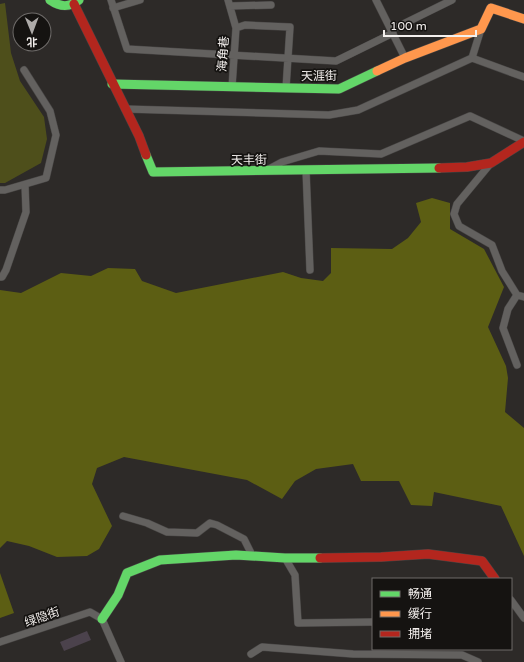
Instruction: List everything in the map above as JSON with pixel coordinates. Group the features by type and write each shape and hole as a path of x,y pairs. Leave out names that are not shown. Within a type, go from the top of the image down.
{"street":[{"path":"50,0 62,6 76,2"},
{"path":"111,0 127,49 336,62 452,0"},
{"path":"113,8 140,0"},
{"path":"376,0 406,58"},
{"name":"天丰街","path":"76,2 112,84 139,136 153,172 467,167 491,163 524,142"},
{"path":"229,3 271,5"},
{"name":"海角巷","path":"229,3 236,28 232,87"},
{"path":"472,58 492,4 524,19"},
{"path":"236,28 245,25 290,27 286,88"},
{"name":"天涯街","path":"112,84 339,89 406,58 482,29"},
{"path":"125,108 329,115 358,110 472,58 524,77"},
{"path":"0,190 46,178 56,135 50,111 24,70"},
{"path":"265,171 282,162 319,151 381,154 470,116 524,142"},
{"path":"491,163 457,204 454,214 459,226 492,245 502,271 521,296 508,309 503,328 517,365"},
{"path":"306,170 310,270"},
{"path":"0,277 2,277 6,270 26,212 25,184"},
{"path":"123,516 147,522 167,532 197,533 210,523 217,525 244,539 252,555"},
{"path":"122,662 102,619 118,595 127,573 160,560 252,555 285,558 381,557 428,554 482,561 494,578"},
{"path":"285,558 295,575 298,623 372,622"},
{"path":"512,601 524,618"},
{"name":"绿隐街","path":"0,642 90,612 102,619"},
{"path":"250,654 262,647 353,654 463,652 478,662"}],"shaded area":[{"path":"5,3 11,53 20,81 44,117 47,139 41,163 5,183 0,183 0,4"},
{"path":"432,198 450,203 450,229 484,249 504,287 488,327 506,366 508,378 505,412 524,428 524,556 501,506 434,492 432,506 411,505 399,481 361,481 353,464 316,469 295,481 282,499 247,480 124,457 97,468 92,484 112,526 99,549 87,556 57,557 29,546 7,541 0,548 0,290 21,293 61,273 91,276 108,268 135,269 142,281 176,293 283,272 301,278 323,281 331,273 331,248 392,249 408,238 421,222 416,203"},
{"path":"0,573 14,613 0,618"}],"building":[{"path":"87,631 91,640 64,651 60,642"}],"traffic: fast":[{"path":"50,0 64,6 75,3 79,0"},
{"path":"112,84 339,89 377,71"},
{"path":"146,155 153,172 439,168"},
{"path":"102,619 118,595 127,573 160,560 236,555 285,558 320,558"}],"traffic: slow":[{"path":"377,71 405,58 481,29 491,8 524,19"}],"traffic: jam":[{"path":"74,4 139,136 146,155"},
{"path":"439,168 467,167 491,163 524,142"},
{"path":"320,558 381,557 428,554 482,561 494,578"}]}
